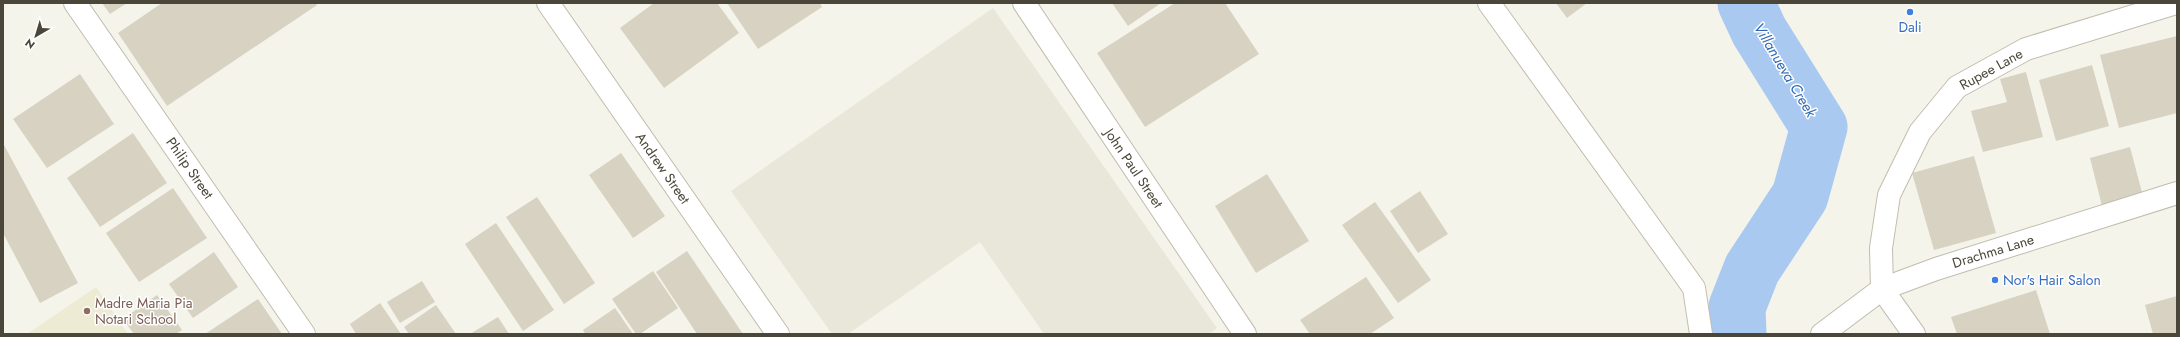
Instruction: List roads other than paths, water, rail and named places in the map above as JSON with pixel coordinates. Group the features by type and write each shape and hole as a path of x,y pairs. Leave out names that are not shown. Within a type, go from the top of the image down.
{"street":[{"name":"Philip Street","path":"75,3 304,334"},
{"name":"Andrew Street","path":"548,3 778,334"},
{"name":"John Paul Street","path":"1024,3 1245,334"},
{"path":"1489,3 1694,288 1701,334"},
{"name":"Rupee Lane","path":"1882,289 1881,248 1889,195 1920,132 1957,87 2026,49 2176,3"},
{"name":"Drachma Lane","path":"1822,334 1882,289 1936,269 2177,193"},
{"path":"1882,289 1914,334"}],"waterway":[{"name":"Villanueva Creek","path":"1738,334 1737,307 1752,269 1800,196 1819,127 1759,31 1746,3"}],"place":[{"name":"Dali","path":"1910,12"},
{"name":"Nor's Hair Salon","path":"1995,280"},
{"name":"Madre Maria Pia Notari School","path":"87,311"}]}
